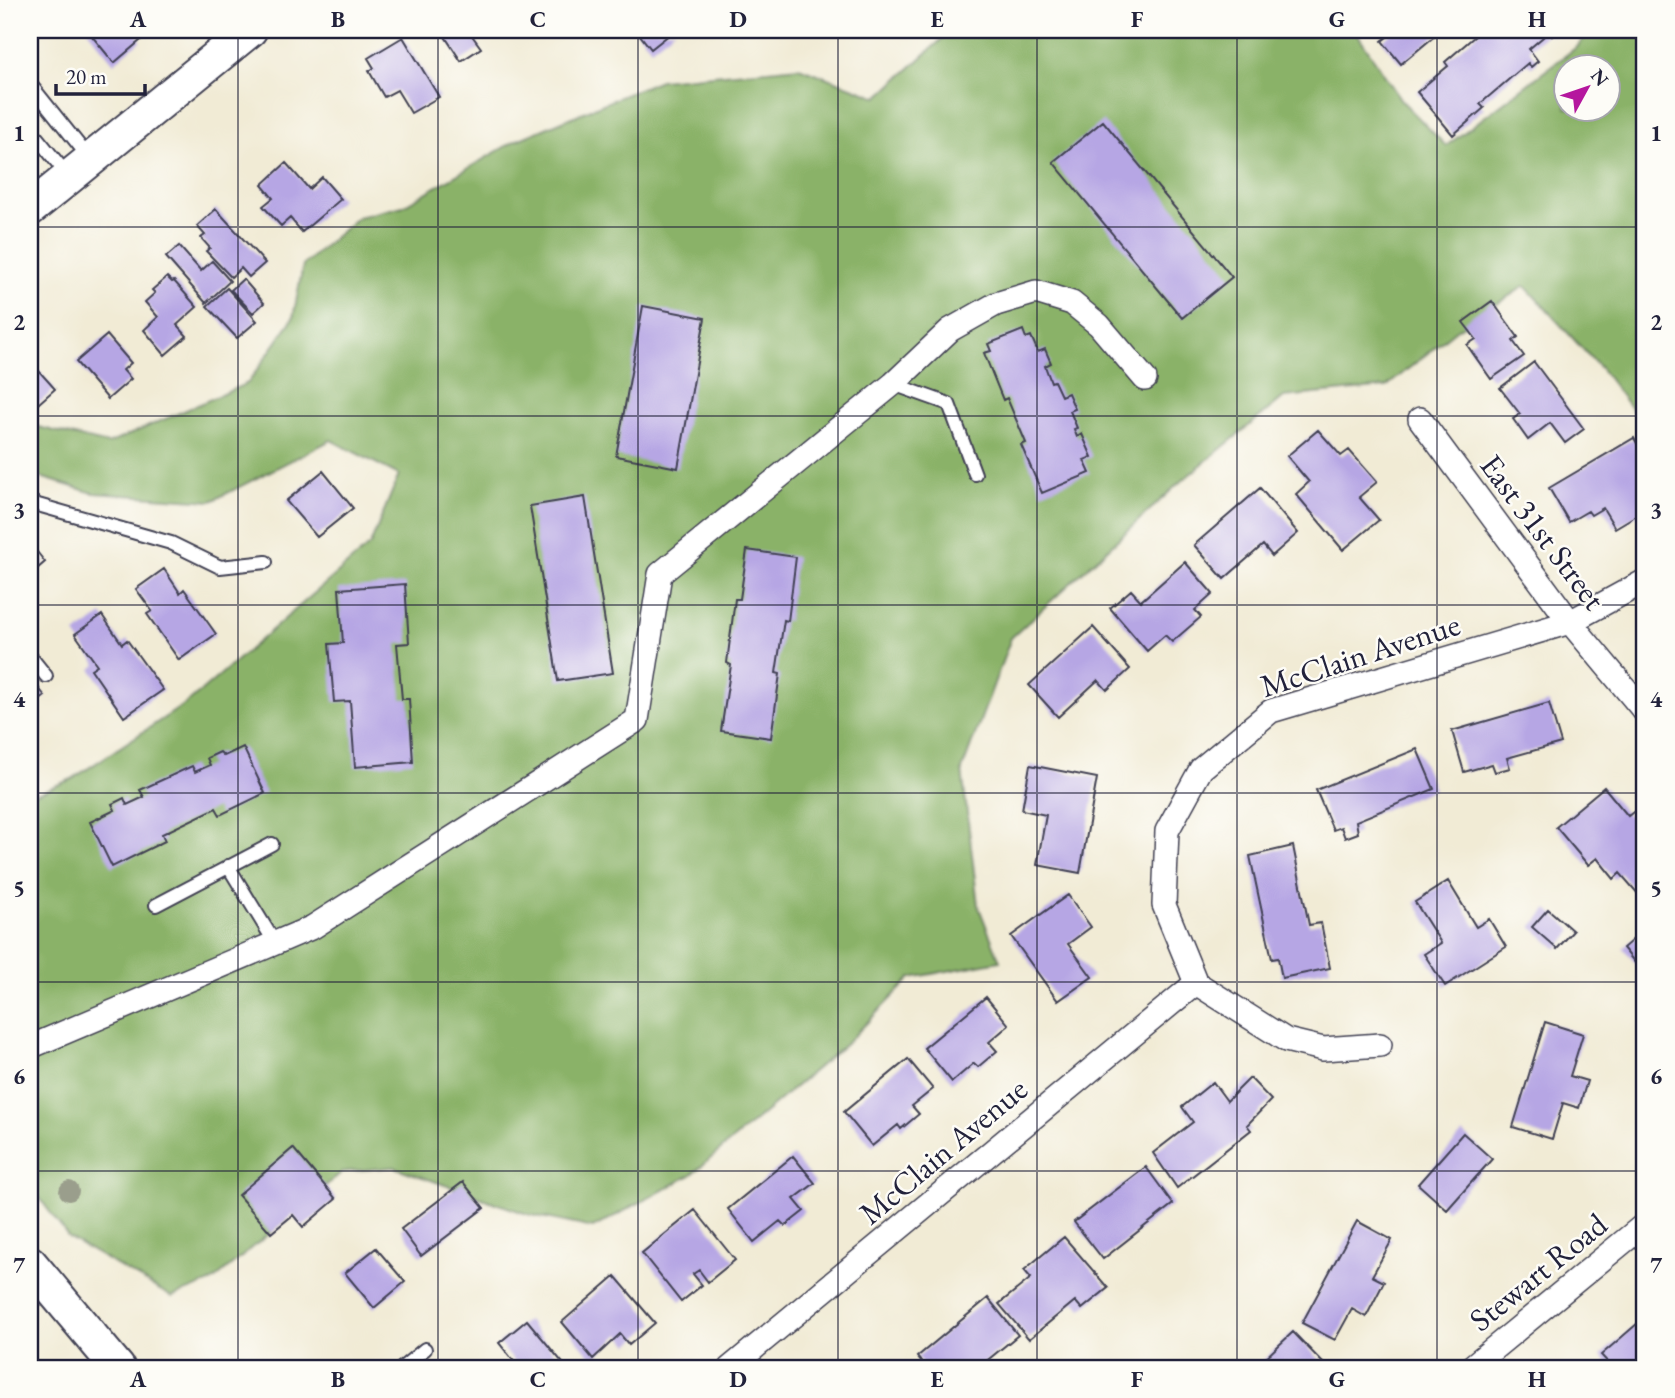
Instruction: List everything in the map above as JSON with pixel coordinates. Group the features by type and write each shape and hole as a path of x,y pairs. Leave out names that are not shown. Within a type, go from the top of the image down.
{"main road":[{"path":"30,209 239,34"},
{"path":"30,1263 118,1368"}],"street":[{"path":"30,1047 313,927 637,720 660,573 893,384 950,330 996,304 1036,292 1072,303 1099,325 1145,379"},
{"name":"East 31st Street","path":"1420,419 1570,622 1645,712"},
{"name":"McClain Avenue","path":"730,1368 1196,983 1164,905 1167,831 1201,769 1271,711 1570,622 1645,581"},
{"path":"1196,983 1286,1040 1323,1049 1380,1045"},
{"name":"Stewart Road","path":"1470,1368 1645,1224"}],"lane":[{"path":"30,84 80,168"},
{"path":"30,129 80,168"},
{"path":"893,384 949,404 975,474"},
{"path":"30,502 171,543 220,567 266,562"},
{"path":"30,656 46,676"},
{"path":"156,905 272,844"},
{"path":"228,866 275,943"},
{"path":"402,1368 425,1349"}],"green space":[{"path":"952,30 1355,30 1401,100 1446,146 1552,66 1552,122 1622,122 1622,52 1570,52 1590,30 1645,30 1645,427 1601,369 1525,286 1456,330 1386,387 1284,397 1178,484 1011,638 962,770 978,905 1000,961 911,978 849,1041 691,1175 593,1228 527,1214 394,1167 342,1172 213,1281 172,1297 69,1238 30,1185 30,796 72,779 191,700 370,545 399,475 331,440 212,501 93,493 30,474 30,425 108,444 248,383 293,318 303,265 358,217 403,206 515,141 660,80 799,67 878,97"}],"building":[{"path":"87,30 133,30 141,40 114,63"},
{"path":"452,30 468,30 481,48 461,61 444,35"},
{"path":"636,30 675,30 651,49"},
{"path":"1396,30 1442,30 1401,64 1382,41"},
{"path":"1482,30 1557,31 1552,36 1549,32 1529,49 1538,61 1531,67 1528,63 1480,104 1484,108 1453,135 1417,92 1448,66 1445,62"},
{"path":"403,37 439,97 411,113 397,90 384,97 369,71 374,68 368,58"},
{"path":"1103,121 1232,277 1182,318 1053,162"},
{"path":"286,163 309,189 322,177 341,199 302,232 290,218 281,226 263,206 273,198 262,185"},
{"path":"216,209 265,263 249,277 241,268 231,277 206,251 210,248 201,238 205,235 197,226"},
{"path":"179,246 201,271 212,261 230,281 206,303 166,257"},
{"path":"167,277 174,281 197,307 177,325 187,336 165,355 144,330 158,317 145,302 155,293 152,290"},
{"path":"243,279 264,303 253,313 231,290"},
{"path":"227,288 257,321 237,338 207,306"},
{"path":"1492,301 1518,337 1513,341 1524,356 1491,379 1467,345 1476,339 1463,322"},
{"path":"643,306 705,318 678,468 616,456"},
{"path":"1023,330 1026,338 1031,336 1038,352 1045,349 1051,363 1045,366 1051,382 1054,381 1061,396 1068,393 1075,409 1070,411 1077,428 1074,429 1077,437 1082,434 1092,457 1084,460 1090,473 1042,493 1021,445 1026,443 1007,398 1003,400 984,353 991,351 988,344"},
{"path":"107,335 131,363 123,370 131,379 108,399 76,362"},
{"path":"30,361 55,389 30,411"},
{"path":"1534,362 1584,429 1565,443 1550,423 1528,440 1513,419 1520,414 1500,388"},
{"path":"1318,430 1341,456 1349,450 1377,482 1359,497 1379,520 1343,550 1296,494 1309,482 1287,456"},
{"path":"1634,438 1645,458 1645,510 1615,528 1603,508 1591,515 1588,511 1569,522 1549,488"},
{"path":"323,471 353,508 317,537 286,501"},
{"path":"1260,488 1298,533 1272,556 1263,545 1224,579 1194,545"},
{"path":"585,497 613,673 558,681 530,506"},
{"path":"30,543 45,562 30,575"},
{"path":"747,550 796,557 788,621 784,620 776,673 780,674 771,738 721,731 731,665 727,663 735,599 740,599"},
{"path":"1185,562 1213,594 1195,610 1201,617 1172,642 1165,635 1147,651 1110,608 1131,590 1141,601"},
{"path":"164,569 180,593 184,589 216,634 179,660 147,614 152,611 136,589"},
{"path":"405,584 409,643 397,644 402,699 409,699 413,762 355,767 350,701 334,702 329,644 343,643 339,589"},
{"path":"102,615 122,644 127,640 163,690 124,717 91,669 97,665 75,634"},
{"path":"1093,627 1130,669 1107,690 1098,680 1058,717 1029,685"},
{"path":"33,681 45,696 30,708 30,684"},
{"path":"1549,703 1561,743 1507,758 1510,768 1495,772 1492,764 1464,772 1452,731"},
{"path":"243,747 265,793 220,815 216,808 162,834 165,841 112,867 90,822 115,810 112,804 124,798 127,805 144,797 140,790 192,766 195,772 210,765 207,758 220,752 224,756"},
{"path":"1417,749 1434,789 1356,821 1358,833 1345,838 1341,827 1333,830 1316,790"},
{"path":"1030,765 1097,778 1080,873 1037,865 1046,815 1022,810"},
{"path":"1604,787 1628,816 1637,809 1645,818 1645,892 1640,896 1620,873 1614,879 1597,858 1588,865 1556,827"},
{"path":"1293,846 1309,925 1321,923 1330,968 1282,978 1278,958 1272,959 1250,856"},
{"path":"1448,881 1476,927 1489,919 1506,947 1445,986 1424,954 1441,943 1415,902"},
{"path":"1068,895 1091,927 1068,944 1092,977 1058,1001 1011,936"},
{"path":"1548,909 1573,931 1557,949 1532,927"},
{"path":"1645,929 1645,975 1623,948"},
{"path":"986,997 1009,1025 989,1042 997,1051 978,1067 974,1063 952,1082 924,1048"},
{"path":"1545,1022 1583,1034 1570,1076 1587,1081 1579,1108 1563,1103 1552,1139 1513,1127"},
{"path":"908,1059 933,1089 912,1106 919,1114 901,1129 898,1125 872,1146 844,1112"},
{"path":"1250,1078 1271,1100 1247,1125 1251,1130 1177,1188 1153,1153 1193,1122 1182,1107 1213,1082 1227,1101"},
{"path":"1463,1133 1492,1159 1447,1210 1418,1184"},
{"path":"293,1148 336,1199 303,1227 293,1215 271,1233 238,1195"},
{"path":"793,1156 815,1183 794,1199 804,1211 785,1226 780,1221 754,1242 728,1209"},
{"path":"1146,1167 1173,1204 1103,1259 1074,1222"},
{"path":"463,1182 484,1208 421,1256 401,1229"},
{"path":"695,1210 735,1260 708,1282 699,1270 693,1274 702,1285 681,1302 642,1253"},
{"path":"1357,1221 1392,1240 1372,1276 1384,1282 1366,1317 1352,1309 1335,1340 1302,1323"},
{"path":"1064,1237 1108,1288 1082,1309 1075,1301 1029,1339 999,1304 1031,1278 1024,1270"},
{"path":"376,1248 405,1282 374,1308 345,1273"},
{"path":"615,1276 655,1323 629,1345 620,1334 593,1359 562,1322"},
{"path":"988,1298 1018,1335 978,1368 926,1368 917,1357"},
{"path":"1645,1317 1645,1367 1613,1368 1601,1355"},
{"path":"527,1320 567,1368 512,1368 516,1364 499,1343"},
{"path":"1293,1332 1323,1363 1317,1368 1264,1368 1260,1363"}]}
